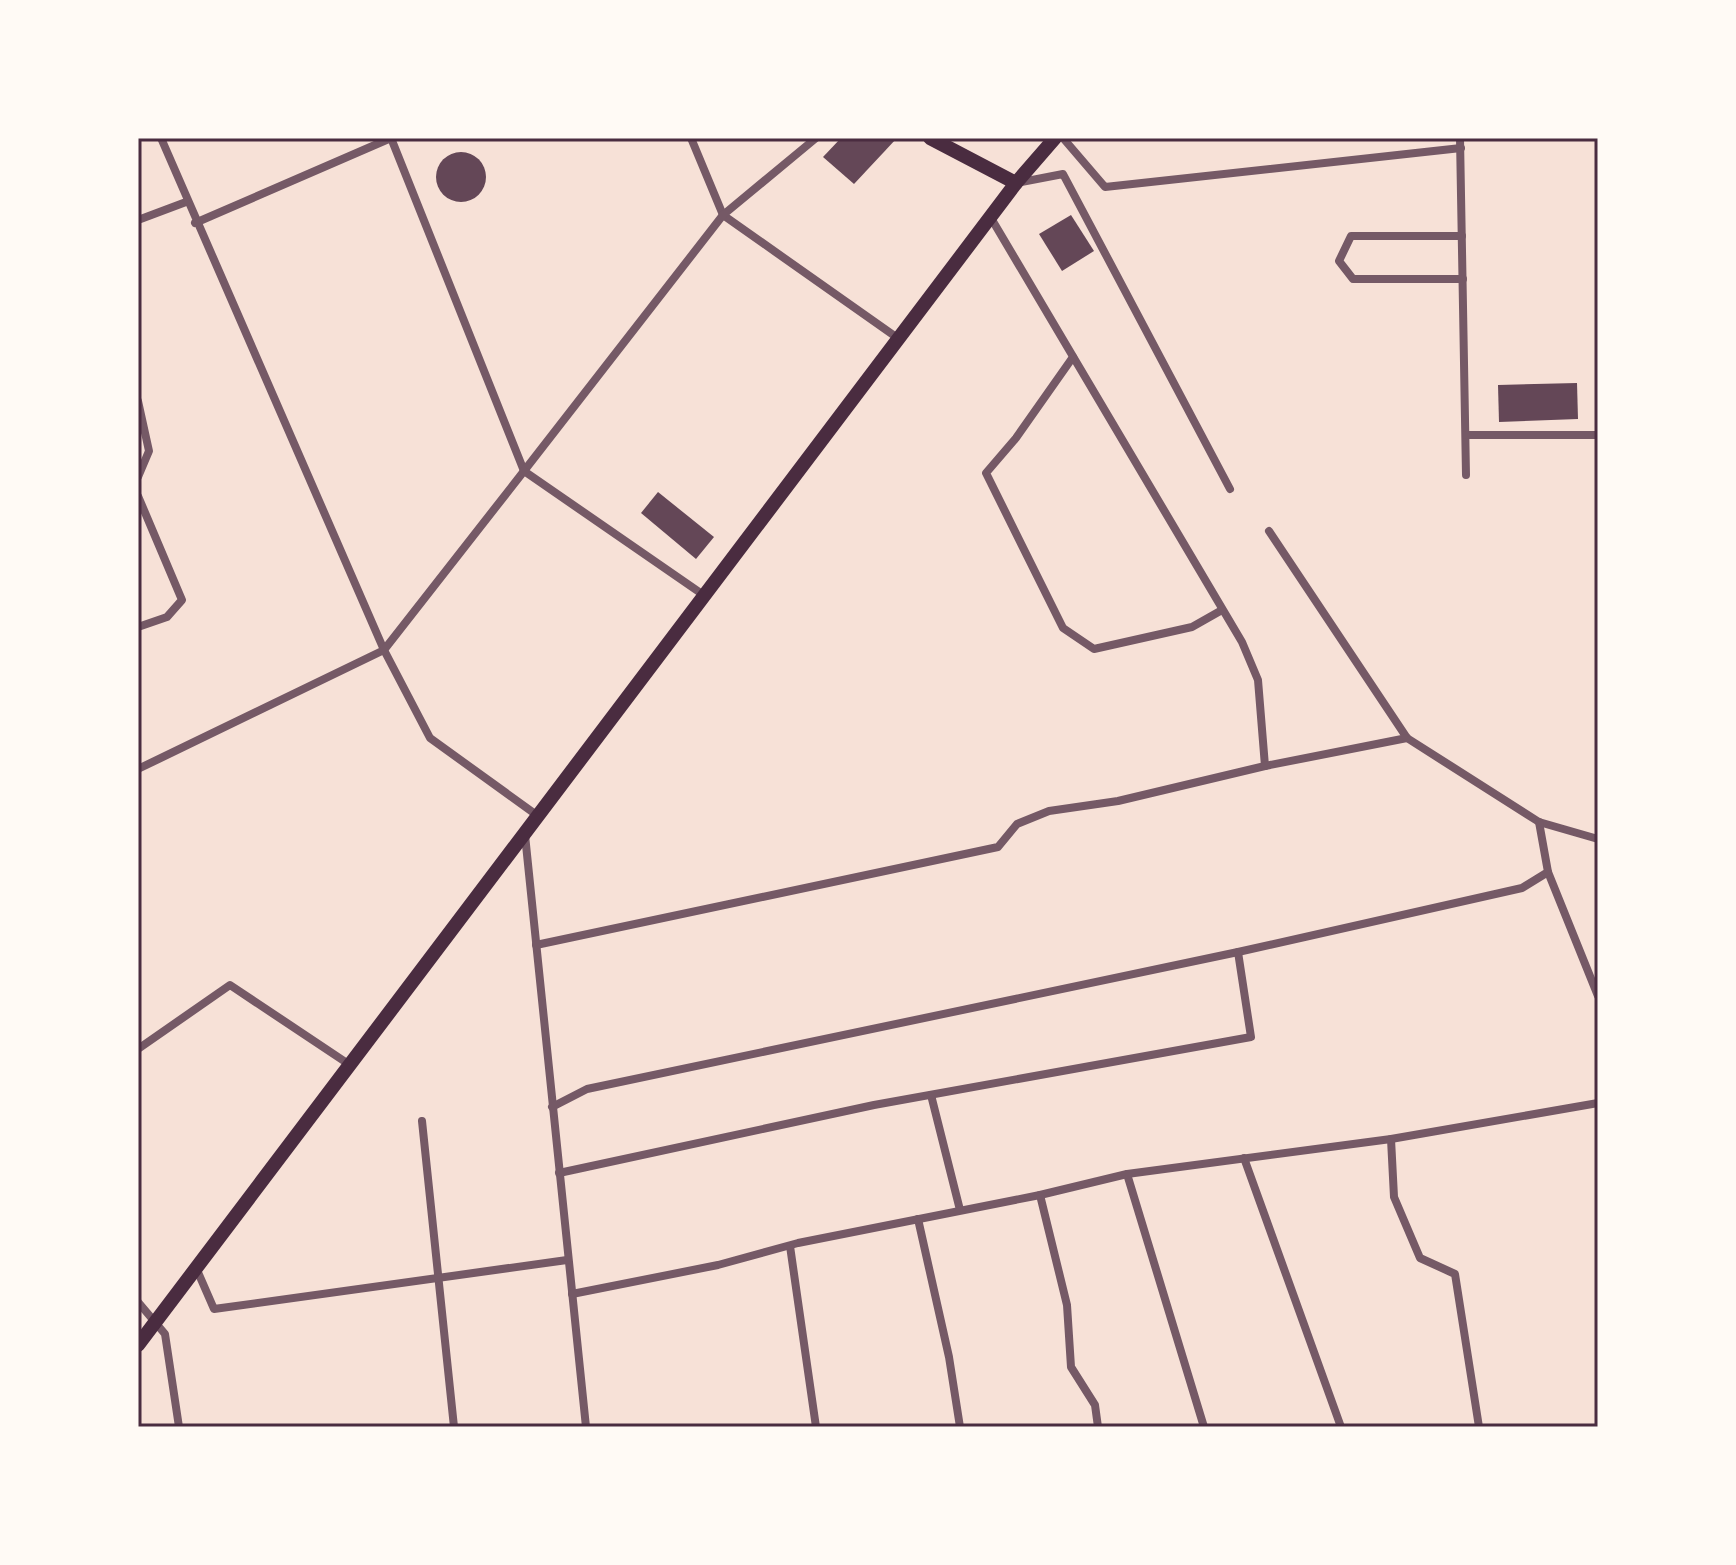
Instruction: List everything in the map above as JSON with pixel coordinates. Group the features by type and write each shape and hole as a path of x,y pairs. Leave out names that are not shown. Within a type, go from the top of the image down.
{"main road":[{"path":"930,138 1016,183"},
{"path":"138,1345 1016,183 1055,138"}],"street":[{"path":"161,138 195,223 384,650 430,738 538,816"},
{"path":"195,223 391,138 524,471 705,596"},
{"path":"691,138 723,215 900,339"},
{"path":"138,769 384,650 723,215 816,138"},
{"path":"1063,138 1105,187 1460,143 1466,475"},
{"path":"1016,183 1063,174 1230,489"},
{"path":"138,220 186,202"},
{"path":"991,218 1242,642 1258,680 1265,766"},
{"path":"1462,236 1351,236 1339,261 1353,279 1463,279"},
{"path":"1073,357 1016,438 986,473 1063,628 1094,649 1192,627 1222,610"},
{"path":"138,401 149,451 138,477"},
{"path":"1466,435 1598,435"},
{"path":"138,496 182,600 167,617 138,627"},
{"path":"1269,531 1407,738 1539,822 1598,839"},
{"path":"536,945 998,847 1017,824 1049,811 1118,801 1265,766 1407,738"},
{"path":"1539,822 1548,872 1598,996"},
{"path":"525,834 586,1427"},
{"path":"552,1107 587,1089 1238,952 1522,888 1548,872"},
{"path":"559,1173 931,1095 1251,1037 1238,952"},
{"path":"138,1049 230,985 350,1065"},
{"path":"931,1095 960,1210"},
{"path":"572,1294 718,1265 790,1246 1127,1174 1391,1139 1598,1103"},
{"path":"422,1121 454,1427"},
{"path":"1391,1139 1394,1197 1420,1258 1455,1274 1479,1427"},
{"path":"1244,1158 1341,1427"},
{"path":"1127,1174 1204,1427"},
{"path":"1040,1195 1067,1305 1071,1367 1095,1405 1098,1427"},
{"path":"918,1219 949,1357 960,1427"},
{"path":"790,1246 816,1427"},
{"path":"197,1270 214,1309 567,1260"},
{"path":"138,1302 165,1334 179,1427"}],"building":[{"path":"841,138 897,138 854,184 823,157"},
{"path":"461,152 479,159 486,177 479,195 461,202 443,195 436,177 443,159"},
{"path":"1071,215 1094,251 1062,271 1039,234"},
{"path":"1577,383 1578,419 1499,422 1498,385"},
{"path":"658,492 714,537 696,559 641,513"}]}
